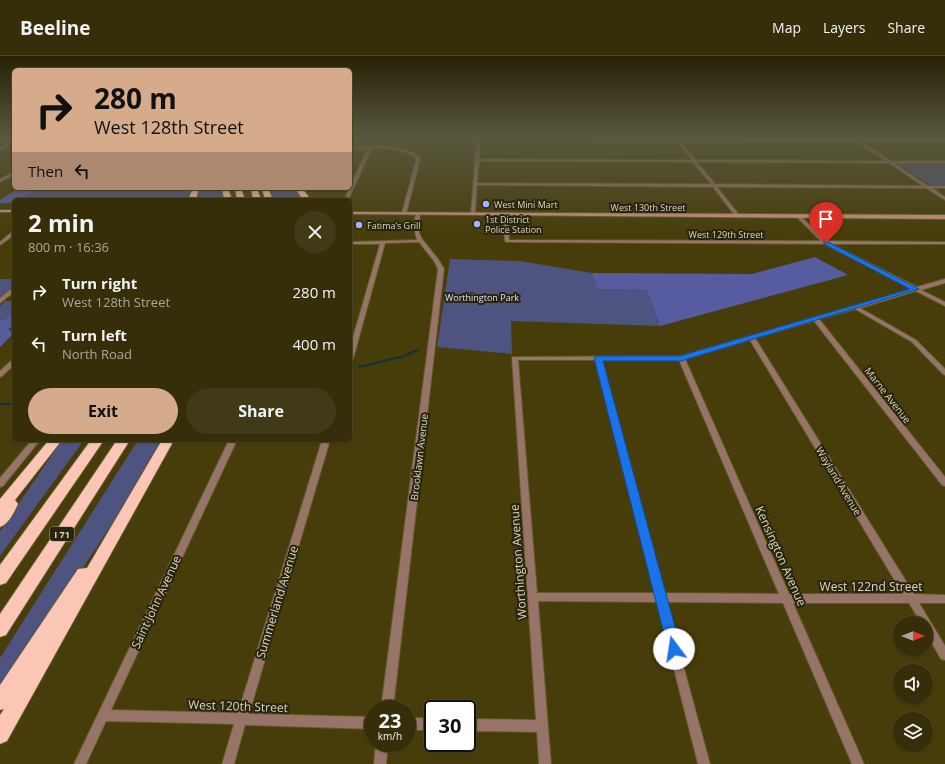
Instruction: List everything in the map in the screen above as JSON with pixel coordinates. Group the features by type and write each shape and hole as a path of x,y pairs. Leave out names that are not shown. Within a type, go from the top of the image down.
{"highway":[{"path":"0,521 54,442"},
{"name":"I 71","path":"0,578 97,442"},
{"name":"I 71","path":"0,629 123,442"},
{"path":"0,701 126,512 167,442"},
{"path":"0,509 47,452"},
{"path":"0,734 112,540 126,512"}],"main road":[{"path":"0,211 12,211"},
{"name":"West 130th Street","path":"352,213 945,217"}],"street":[{"path":"352,187 360,169"},
{"path":"404,213 416,169"},
{"path":"473,214 476,169"},
{"path":"701,169 738,216"},
{"path":"901,169 945,199"},
{"path":"0,181 12,174"},
{"path":"475,184 945,187"},
{"path":"352,243 383,243 418,240 415,228 418,214"},
{"name":"West 129th Street","path":"505,214 507,240 945,243"},
{"path":"799,216 826,243 945,304"},
{"path":"0,244 12,235"},
{"name":"Brooklawn Avenue","path":"388,700 441,269 437,259 418,240"},
{"path":"352,352 383,243"},
{"path":"704,764 598,358 681,358 752,339 945,281"},
{"path":"0,301 12,292"},
{"path":"857,308 914,341 945,373"},
{"name":"Marne Avenue","path":"816,319 945,483"},
{"name":"Wayland Avenue","path":"752,339 921,616"},
{"name":"Worthington Avenue","path":"545,764 515,358 598,358"},
{"name":"Kensington Avenue","path":"681,358 858,764"},
{"path":"0,375 12,363"},
{"path":"0,484 34,442"},
{"name":"Saint John Avenue","path":"80,764 232,442"},
{"name":"Summerland Avenue","path":"228,764 325,442"},
{"name":"West 122nd Street","path":"533,597 945,599"},
{"name":"Wayland Avenue","path":"933,635 945,655"},
{"name":"West 120th Street","path":"103,715 364,723"},
{"path":"476,725 542,726"},
{"path":"380,764 381,752"}],"green space":[{"path":"905,169 945,169 945,185 930,185"},
{"path":"36,190 191,190 189,198 23,198"},
{"path":"199,190 223,190 225,198 197,198"},
{"path":"270,190 296,190 302,198 272,198"},
{"name":"Worthington Park","path":"450,259 520,261 592,273 598,289 647,290 660,326 511,321 512,354 437,347"},
{"path":"0,279 12,279 12,289 0,299"},
{"path":"5,301 12,301 12,313 9,317 0,321 0,306"},
{"path":"61,442 83,442 0,556 0,531"},
{"path":"137,442 161,442 114,521 0,692 0,658"}],"shaded area":[{"path":"16,190 36,190 23,198 12,198 12,203 0,203 0,200"},
{"path":"815,257 848,275 660,326 647,290 597,289 592,273 752,274"},
{"path":"12,313 12,326 8,330 12,331 12,335 0,347 0,321 9,317"}],"waterway":[{"path":"359,367 404,356 418,350"},
{"path":"0,404 12,404"}],"place":[{"name":"West Mini Mart","path":"486,204"},
{"name":"1st District Police Station","path":"477,224"},
{"name":"Fatima’s Grill","path":"359,225"}],"route":[{"path":"674,649 598,358 681,358 752,339 916,289 826,243"}]}
